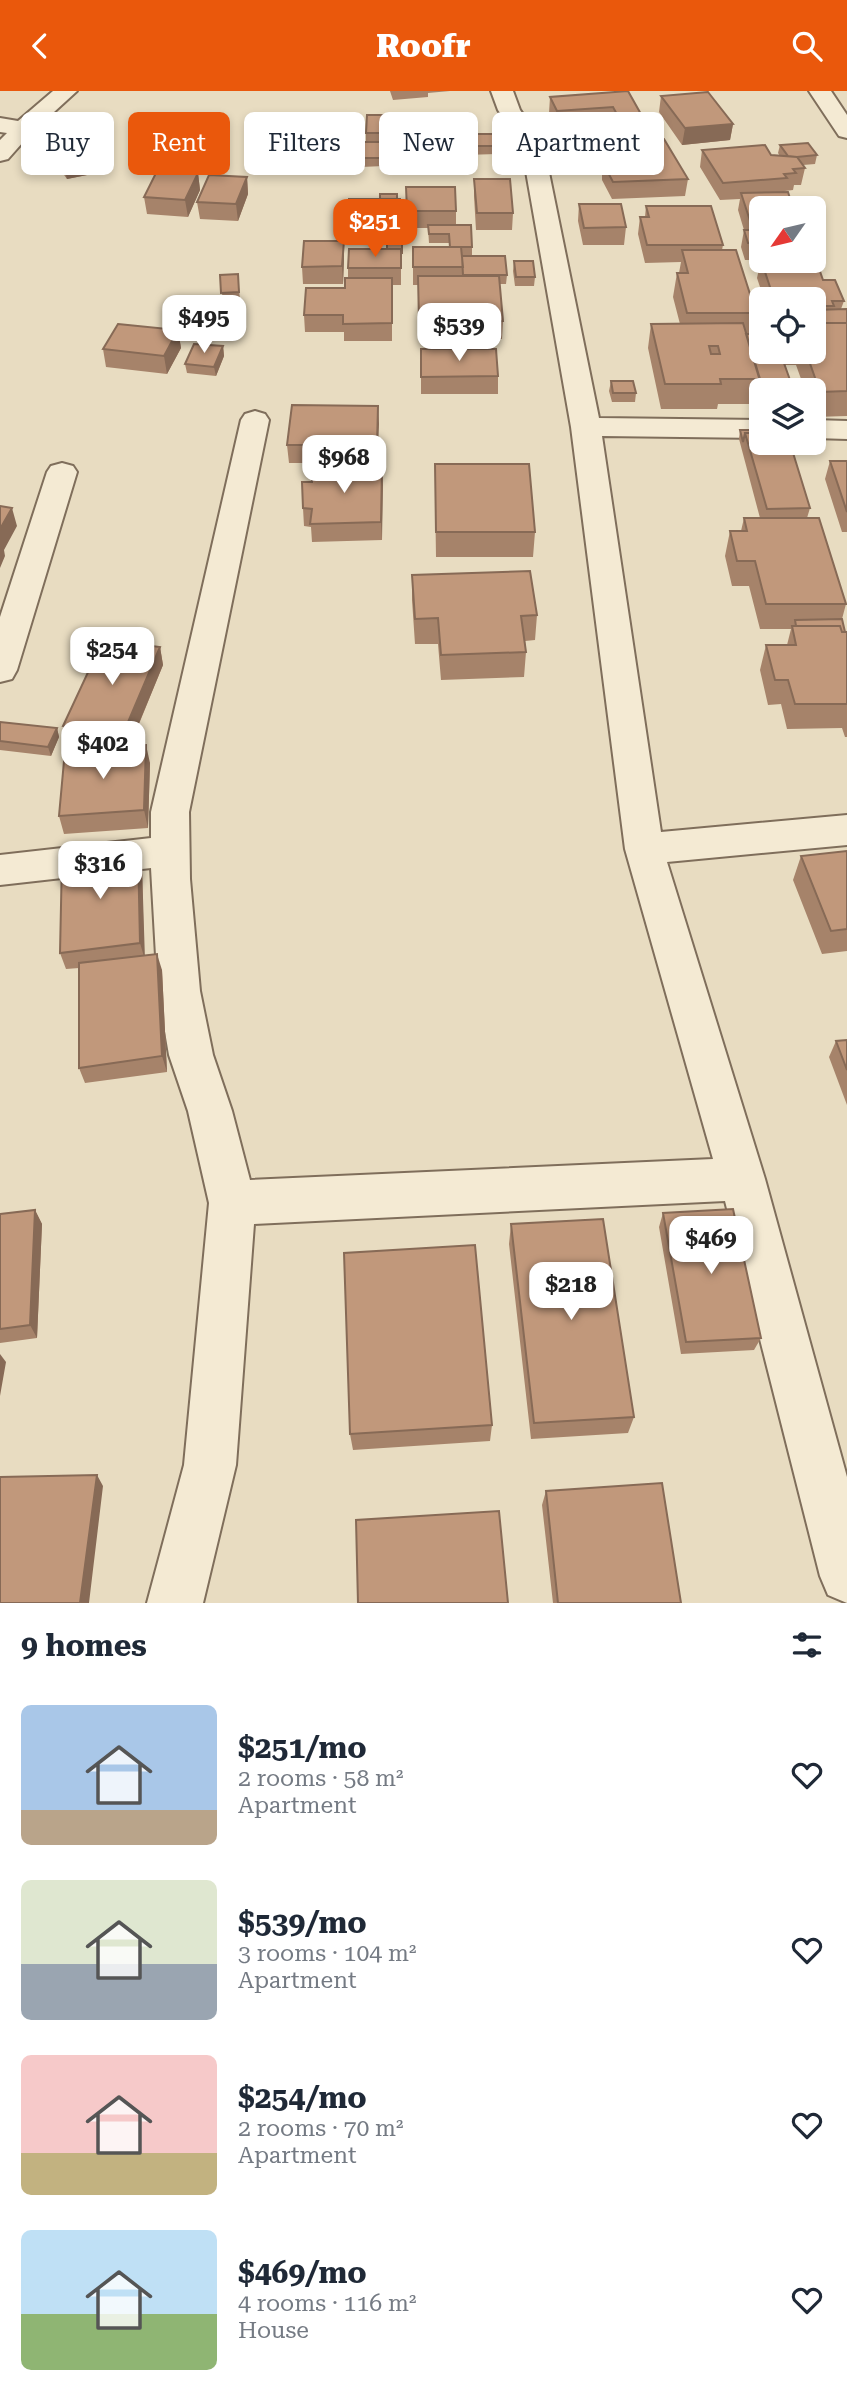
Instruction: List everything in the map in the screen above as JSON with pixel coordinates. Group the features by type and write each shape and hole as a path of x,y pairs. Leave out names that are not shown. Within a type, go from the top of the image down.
{"street":[{"path":"0,154 11,126 66,91"},
{"path":"502,91 501,98 532,143 586,427 644,849 742,1179 847,1576"},
{"path":"831,94 847,131"},
{"path":"175,1603 210,1465 232,1203 210,1111 191,1055 179,991 170,812 256,420"},
{"path":"586,427 749,429"},
{"path":"826,429 847,430"},
{"path":"0,670 62,473"},
{"path":"644,849 847,830"},
{"path":"0,870 170,851"},
{"path":"232,1203 742,1179"}],"building":[{"path":"628,91 640,112 616,112 613,107 557,111 550,97"},
{"path":"708,92 733,124 685,128 661,96"},
{"path":"367,115 379,115 379,133 366,133"},
{"path":"478,134 492,134 492,146 478,146"},
{"path":"664,139 688,179 613,182 609,175 664,175"},
{"path":"365,142 379,142 379,158 365,158"},
{"path":"808,143 817,155 788,156 780,145"},
{"path":"765,145 771,155 797,157 805,168 793,169 796,173 784,174 787,178 723,183 702,150"},
{"path":"155,175 197,175 185,200 144,197"},
{"path":"209,175 247,177 236,204 197,202"},
{"path":"474,179 510,179 513,213 477,213"},
{"path":"406,187 455,187 456,211 407,211"},
{"path":"788,192 789,196 749,196 749,218 741,193"},
{"path":"380,194 397,194 397,199 380,199"},
{"path":"349,199 400,199 401,227 348,225"},
{"path":"579,204 621,204 626,227 584,228"},
{"path":"646,206 711,206 723,245 647,245 640,217 649,217"},
{"path":"428,225 471,225 472,247 450,247 449,234 429,234"},
{"path":"744,230 749,230 749,243 748,243"},
{"path":"387,237 402,237 402,253 401,249 387,249"},
{"path":"304,241 344,241 342,266 302,267"},
{"path":"413,247 461,247 463,267 413,267"},
{"path":"349,249 401,249 401,268 348,268"},
{"path":"682,250 736,250 749,291 749,313 687,313 677,273 688,273"},
{"path":"462,256 505,256 507,275 463,275"},
{"path":"514,261 533,261 535,277 516,277"},
{"path":"765,273 821,273 823,280 835,280 844,301 832,301 834,306 826,306 826,287 770,287"},
{"path":"238,274 239,292 221,293 220,275"},
{"path":"418,276 499,276 503,321 419,322"},
{"path":"345,278 392,278 392,323 343,324 343,315 304,315 306,288 345,288"},
{"path":"847,309 847,323 826,323 826,310"},
{"path":"743,323 749,343 749,364 755,364 760,378 720,379 721,384 665,384 651,324","holes":["709,346 718,346 720,354 711,354"]},
{"path":"826,323 847,323 847,391 826,392 826,378 815,378 810,364 826,364"},
{"path":"118,324 178,330 164,356 103,349"},
{"path":"194,344 223,346 214,367 185,364"},
{"path":"421,349 496,349 498,376 421,377"},
{"path":"755,364 784,364 789,378 759,378"},
{"path":"611,381 633,381 636,393 613,393"},
{"path":"292,405 378,406 377,445 287,445"},
{"path":"740,430 749,430 749,433 745,433 743,442"},
{"path":"751,455 794,455 810,508 767,509"},
{"path":"830,461 847,461 847,512"},
{"path":"435,464 529,464 535,532 436,532"},
{"path":"382,467 381,522 310,524 312,509 303,508 302,482 312,482 312,469"},
{"path":"0,506 12,508 0,529"},
{"path":"744,518 819,518 846,604 766,604 755,561 737,561 730,531 747,531"},
{"path":"530,571 537,615 521,616 526,652 441,655 438,618 415,619 412,575"},
{"path":"842,619 845,632 842,632 840,626 796,626 795,620"},
{"path":"792,626 840,626 842,632 847,632 847,704 795,704 788,680 775,680 766,645 796,645"},
{"path":"103,640 160,647 123,734 63,726"},
{"path":"0,722 57,728 48,747 0,741"},
{"path":"146,745 144,810 59,816 65,750"},
{"path":"138,850 140,943 60,953 62,858"},
{"path":"847,851 847,929 831,931 801,856"},
{"path":"157,954 162,1056 79,1068 79,963"},
{"path":"847,1040 847,1070 836,1041"},
{"path":"733,1209 761,1338 686,1342 663,1213"},
{"path":"35,1210 30,1325 0,1329 0,1214"},
{"path":"603,1219 634,1417 534,1423 511,1224"},
{"path":"475,1245 492,1425 350,1434 344,1253"},
{"path":"97,1475 80,1603 0,1603 0,1477"},
{"path":"662,1483 681,1603 558,1603 546,1491"},
{"path":"499,1511 508,1603 358,1603 356,1520"}]}
